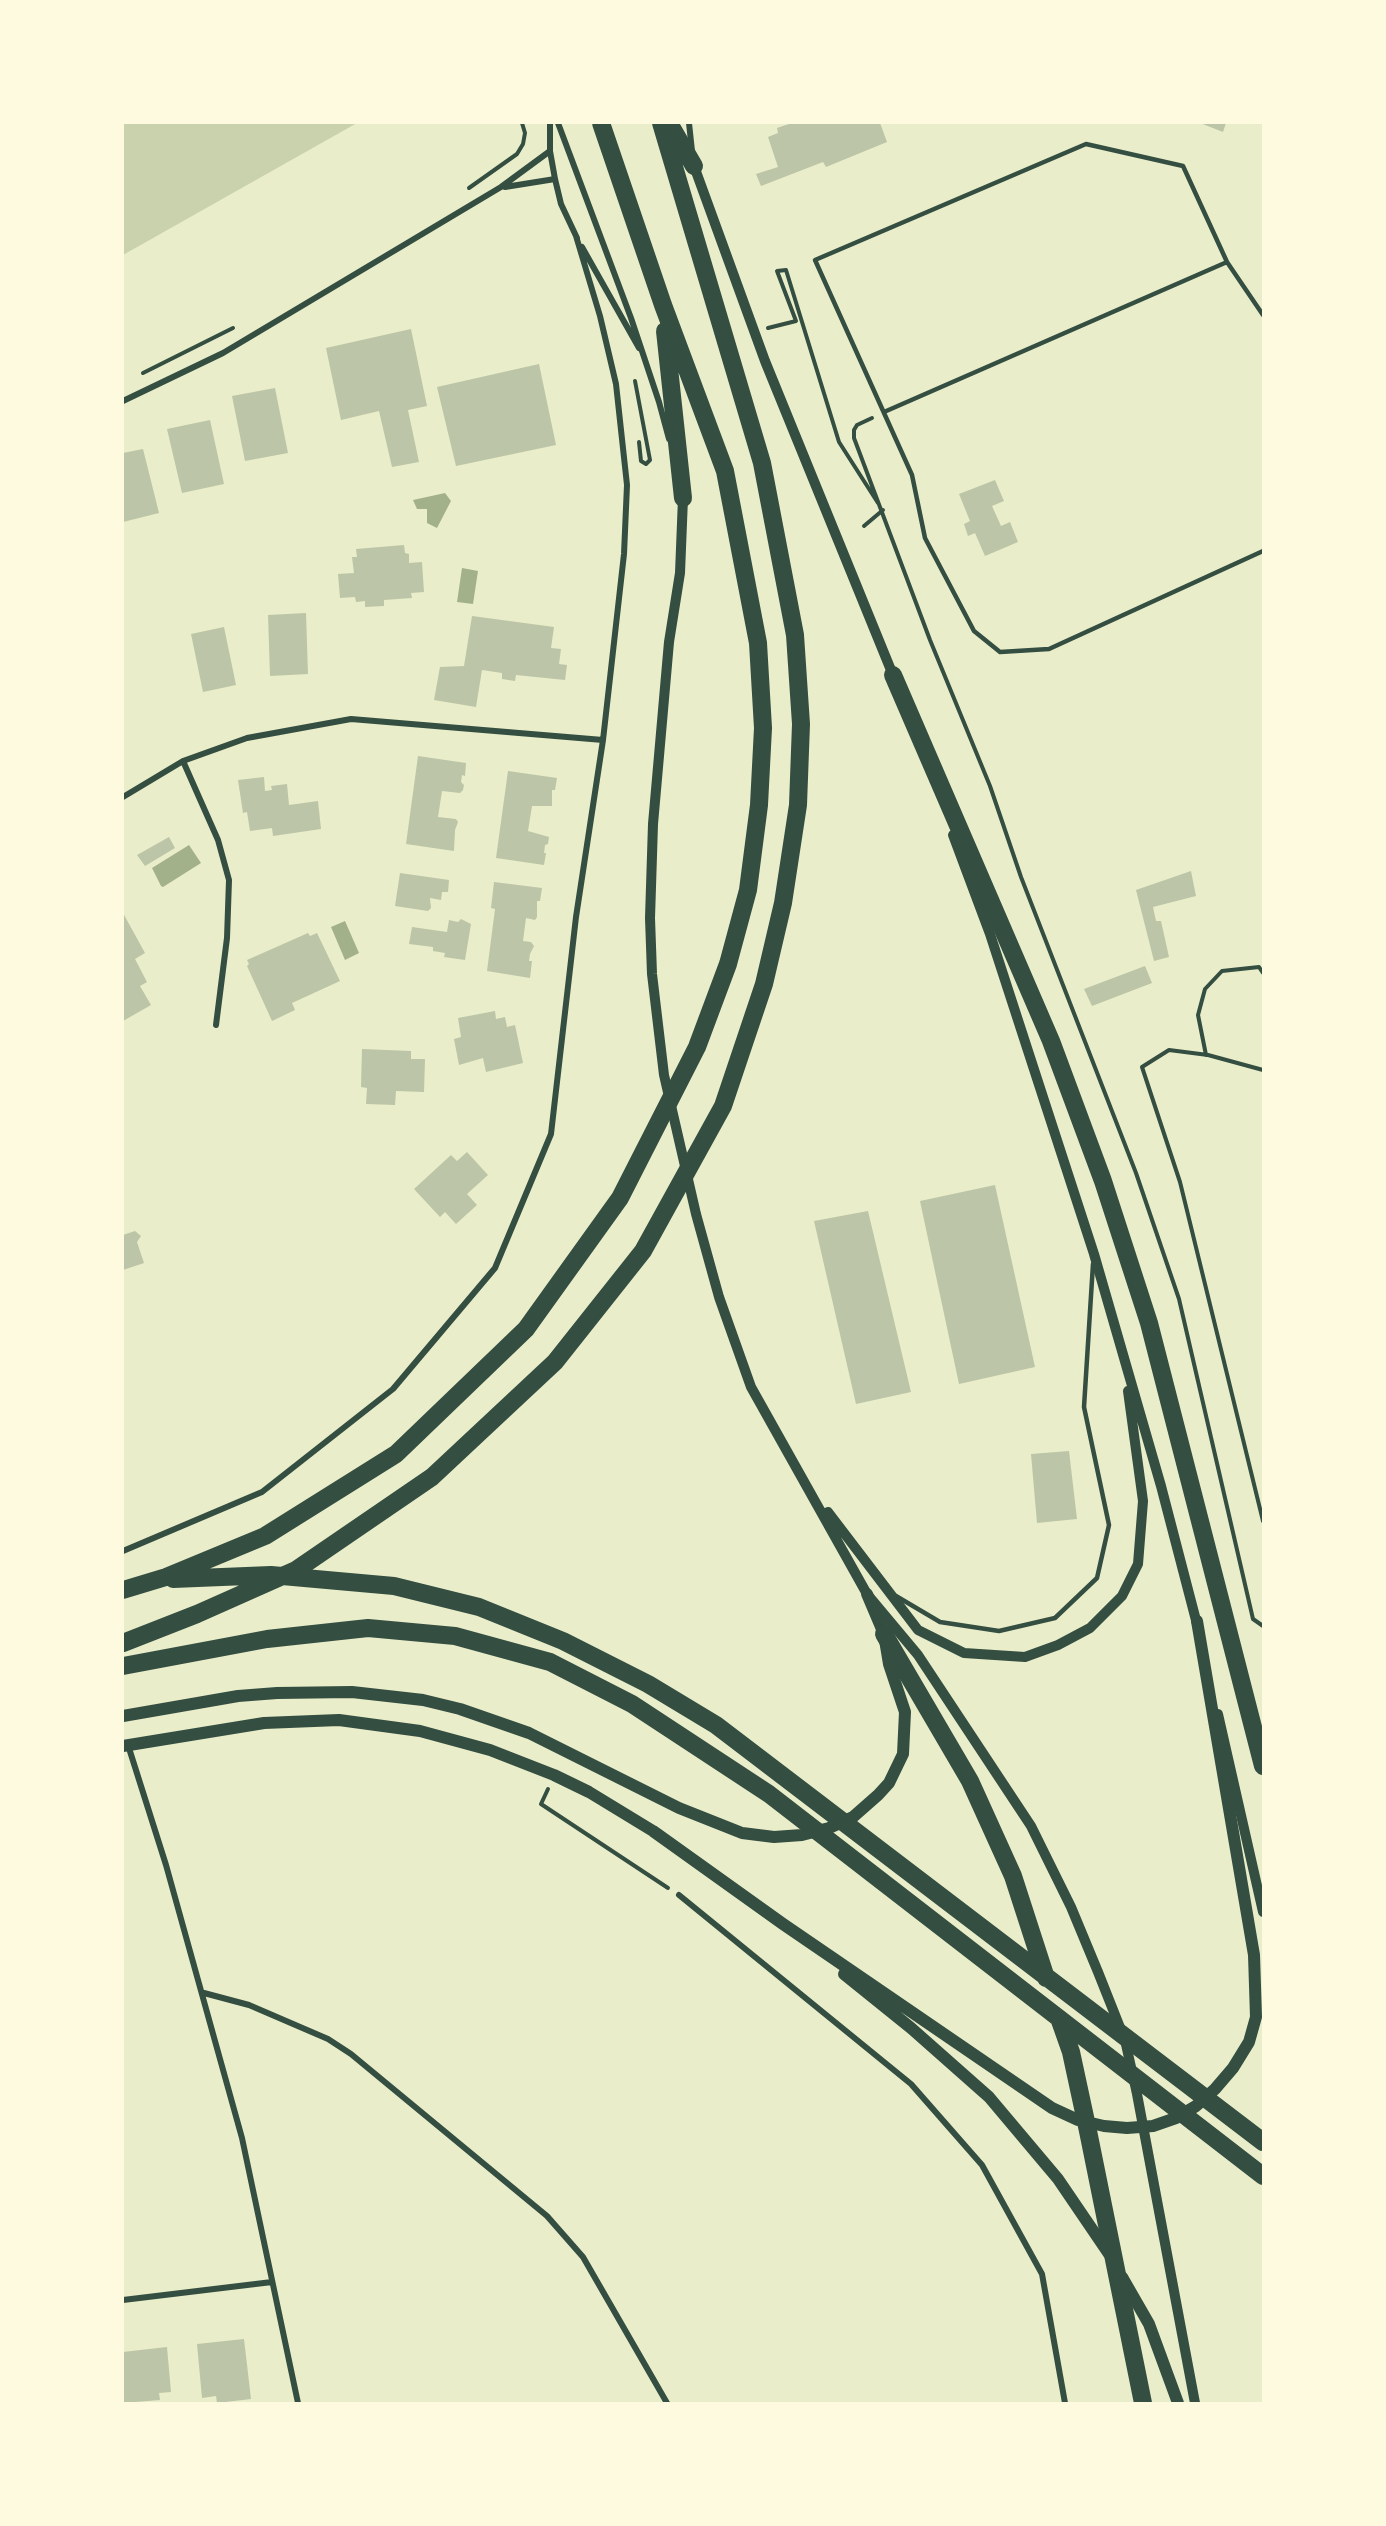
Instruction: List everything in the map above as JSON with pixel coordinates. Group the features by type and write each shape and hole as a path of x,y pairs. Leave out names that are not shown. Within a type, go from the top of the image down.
{"highway":[{"path":"123,1590 166,1577 265,1536 396,1454 526,1329 620,1198 697,1047 728,964 747,890 759,805 762,728 758,643 725,471 663,305 602,123"},
{"path":"123,1643 198,1614 296,1570 432,1477 555,1362 643,1251 723,1106 764,984 783,903 798,805 801,724 795,635 762,463 661,123"},
{"path":"669,123 694,166"},
{"path":"663,305 683,498"},
{"path":"893,675 1051,1041 1103,1181 1149,1323 1263,1766"},
{"path":"123,1581 271,1575 394,1586 479,1607 563,1641 648,1683 716,1725 1263,2142"},
{"path":"123,1666 267,1639 368,1628 455,1636 549,1662 632,1704 769,1794 1263,2176"},
{"path":"884,1634 970,1781 1013,1876 1071,2052 1143,2403"}],"main road":[{"path":"123,1716 228,1698 277,1693 352,1692 423,1700 460,1709 529,1733 679,1808 742,1833 774,1837 802,1835 829,1828 853,1817 889,1783 903,1754 906,1737 905,1712 889,1664 884,1634 867,1594"},
{"path":"125,1745 244,1725 339,1720 420,1731 490,1750 554,1775 589,1792 653,1831 1026,2092 1078,2120 1104,2127 1153,2126 1176,2118 1196,2106 1233,2068 1249,2042 1256,2017 1257,1986 1254,1955 1197,1621"},
{"path":"783,1924 911,2028 989,2097 1058,2179 1105,2246 1149,2324 1178,2403"}],"street":[{"path":"550,123 550,151 561,204 576,236 647,363"},
{"path":"558,123 647,363 683,498 680,573 667,665 653,824 652,974 664,1075 719,1297 751,1387 867,1594 918,1655 1031,1826 1071,1907 1125,2040 1195,2403"},
{"path":"689,123 694,166 770,372 893,675 990,934 1094,1254 1197,1621 1263,1912"},
{"path":"123,401 223,353 501,187 550,151"},
{"path":"501,187 555,179"},
{"path":"123,1551 262,1491 393,1389 495,1268 551,1134 576,917 603,740 624,554 627,485 616,384 600,316 576,236"},
{"path":"123,797 183,761 247,738 351,719 603,740"},
{"path":"183,761 218,840 229,880 227,938 216,1025"},
{"path":"812,1493 918,1630 964,1653 1025,1657 1058,1645 1090,1628 1122,1596 1138,1564 1143,1502 1122,1353"},
{"path":"125,1745 166,1864 243,2138 298,2403"},
{"path":"679,1895 911,2084 982,2166 1042,2274 1065,2403"},
{"path":"204,1993 249,2005 336,2044 547,2216 584,2257 667,2403"},
{"path":"123,2300 272,2282"}],"lane":[{"path":"1263,315 1227,262 1183,166 1086,144 815,260 912,475 925,538 974,631 1000,652 1049,649 1263,551"},
{"path":"884,412 1227,262"},
{"path":"889,1591 940,1622 999,1631 1055,1618 1097,1578 1109,1525 1084,1407 1094,1254"}],"path":[{"path":"465,190 517,154 523,144 525,133 522,123"},
{"path":"142,374 243,323"},
{"path":"884,412 857,425 854,430 855,438 930,640 990,786 1029,897 1136,1173 1179,1299 1253,1619 1263,1626"},
{"path":"833,424 839,442 882,510"},
{"path":"864,526 882,510"},
{"path":"1206,1055 1198,1015 1205,989 1222,971 1259,967 1263,973"},
{"path":"1263,1070 1206,1055 1169,1050 1142,1067 1180,1182 1263,1521"},
{"path":"554,1775 541,1804 679,1895"}],"shaded area":[{"path":"123,123 357,123 123,255"},
{"path":"445,493 451,501 437,528 427,523 427,509 417,509 413,500"},
{"path":"462,568 478,571 473,604 457,602"},
{"path":"189,845 201,863 163,887 161,886 152,868"},
{"path":"345,921 359,953 345,960 331,927"}],"building":[{"path":"792,123 880,123 887,142 826,167 823,162 761,186 756,174 778,167 768,137 778,133 777,128"},
{"path":"1200,123 1226,123 1223,132"},
{"path":"411,329 427,406 408,410 419,462 392,467 379,411 341,420 326,348"},
{"path":"539,364 556,445 456,466 437,387"},
{"path":"275,388 288,453 245,461 232,396"},
{"path":"210,420 224,484 182,493 167,429"},
{"path":"143,449 159,513 123,522 123,453"},
{"path":"995,480 1004,501 992,506 1001,526 1010,522 1018,542 985,556 975,533 968,536 964,524 970,521 959,494"},
{"path":"404,545 405,553 409,554 409,563 422,562 424,592 411,593 412,598 384,600 384,606 365,607 365,601 356,602 355,597 340,598 338,574 354,573 352,557 357,557 356,549"},
{"path":"306,613 308,674 270,676 268,615"},
{"path":"472,616 554,627 551,648 561,649 559,664 567,665 565,680 516,675 515,681 502,679 502,673 482,670 476,707 434,700 440,667 464,666"},
{"path":"224,627 236,685 203,692 191,634"},
{"path":"418,756 466,763 465,776 462,775 461,782 464,785 463,790 460,793 442,791 438,817 456,819 458,822 455,830 454,851 406,844"},
{"path":"508,771 557,778 555,790 552,790 552,806 532,806 528,831 549,837 548,844 545,845 544,865 496,858"},
{"path":"264,777 265,791 272,790 271,786 287,784 289,805 318,801 321,829 273,836 272,828 250,831 247,812 243,813 238,780"},
{"path":"169,837 175,848 145,866 137,855"},
{"path":"1191,871 1196,896 1153,907 1156,921 1161,921 1169,957 1154,961 1136,890"},
{"path":"400,873 449,880 448,892 442,892 441,900 430,898 431,908 428,911 395,906"},
{"path":"494,882 542,888 540,901 537,901 537,917 535,920 526,918 523,941 531,942 534,946 529,961 532,961 530,978 487,971 495,909 491,908"},
{"path":"123,913 145,953 135,959 147,982 140,986 151,1005 123,1021"},
{"path":"461,919 471,924 465,960 444,957 445,953 433,951 433,947 409,944 412,927 447,932 449,920 458,922"},
{"path":"308,933 310,936 317,933 340,981 292,1003 295,1010 272,1021 247,966 249,964 247,960"},
{"path":"1145,966 1152,983 1092,1006 1084,989"},
{"path":"495,1011 496,1019 505,1017 507,1027 515,1025 523,1063 486,1072 483,1058 459,1065 454,1039 461,1037 458,1018"},
{"path":"362,1049 411,1051 411,1059 425,1059 424,1092 396,1091 395,1105 366,1104 367,1088 361,1087"},
{"path":"467,1152 488,1175 467,1194 477,1205 456,1224 445,1212 440,1217 414,1189 451,1155 457,1161"},
{"path":"995,1185 1035,1367 959,1384 920,1201"},
{"path":"868,1211 911,1392 856,1404 814,1221"},
{"path":"135,1231 141,1236 137,1242 144,1263 123,1270 123,1235"},
{"path":"1069,1451 1077,1519 1037,1523 1031,1454"},
{"path":"244,2339 251,2399 217,2403 216,2396 202,2398 197,2344"},
{"path":"167,2347 171,2392 159,2393 160,2400 123,2403 123,2352"}]}
